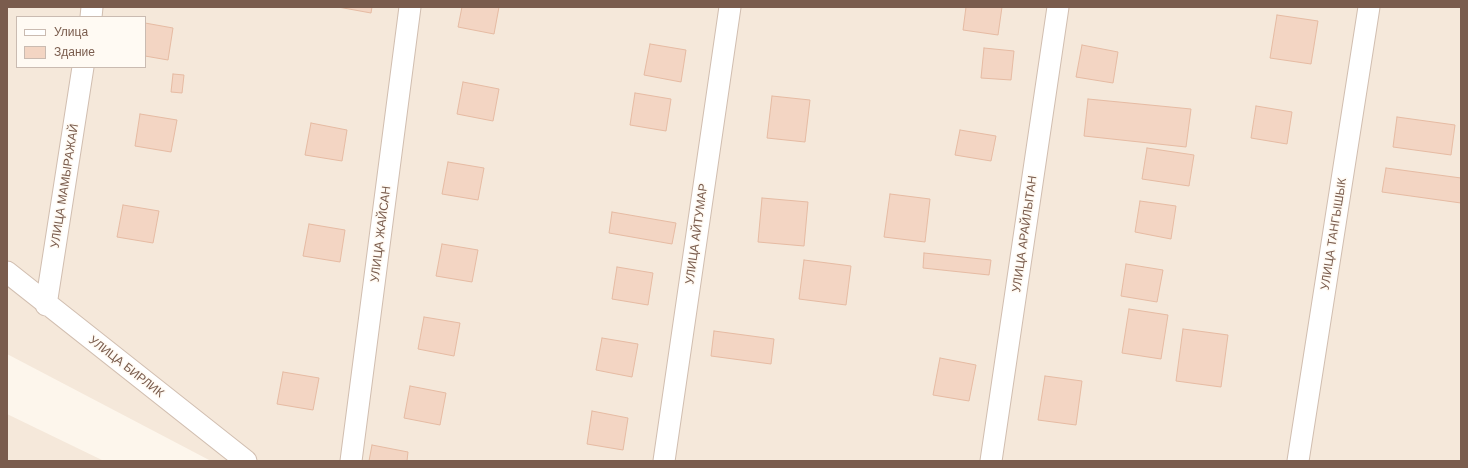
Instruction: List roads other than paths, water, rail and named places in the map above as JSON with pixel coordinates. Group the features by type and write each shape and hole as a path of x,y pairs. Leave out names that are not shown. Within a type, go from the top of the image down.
{"street":[{"name":"УЛИЦА ЖАЙСАН","path":"351,461 410,7"},
{"name":"УЛИЦА АЙТУМАР","path":"664,461 730,7"},
{"name":"УЛИЦА АРАЙЛЫТАН","path":"991,461 1058,7"},
{"name":"УЛИЦА ТАНГЫШЫК","path":"1298,461 1369,7"},
{"name":"УЛИЦА МАМЫРАЖАЙ","path":"46,305 83,68"},
{"name":"УЛИЦА БИРЛИК","path":"7,272 46,305 246,461"}]}
